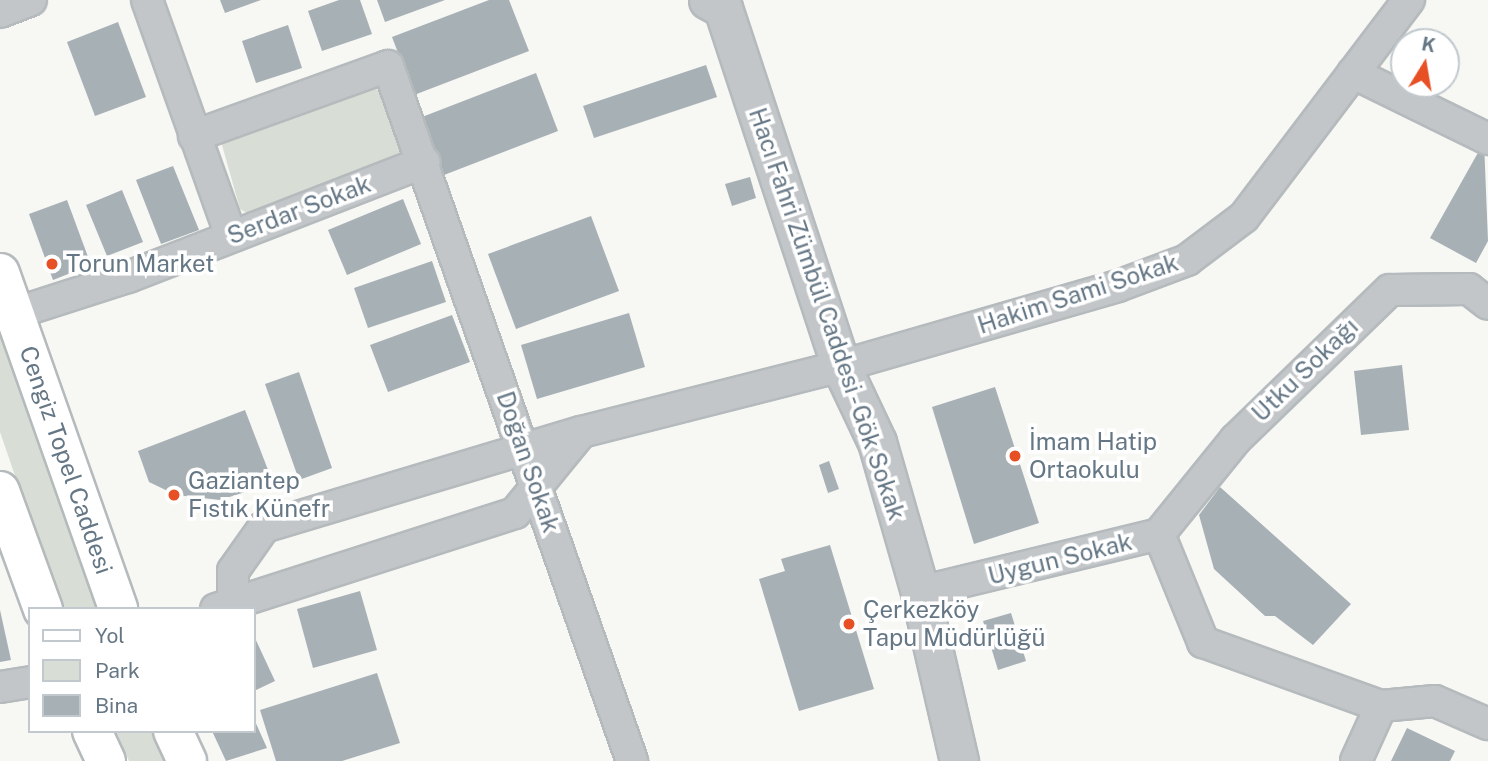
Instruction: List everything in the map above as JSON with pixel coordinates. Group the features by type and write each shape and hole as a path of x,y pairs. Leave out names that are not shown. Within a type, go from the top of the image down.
{"main road":[{"name":"Cengiz Topel Caddesi","path":"0,273 117,607"},
{"path":"0,491 42,607"},
{"path":"93,733 106,761"},
{"path":"174,733 187,761"}],"street":[{"path":"0,12 31,0"},
{"path":"147,0 231,236"},
{"name":"Hacı Fahri Zümbül Caddesi - Gök Sokak","path":"708,0 723,8 841,366 877,442 920,592 959,761"},
{"name":"Hakim Sami Sokak","path":"225,606 233,571 264,527 581,432 841,366 1118,286 1187,260 1244,217 1409,0"},
{"name":"Doğan Sokak","path":"194,136 388,66 424,162 632,761"},
{"path":"1353,73 1488,139"},
{"name":"Serdar Sokak","path":"16,313 231,236 424,162"},
{"name":"Utku Sokağı","path":"1159,534 1236,439 1390,290 1469,289 1488,304"},
{"path":"225,606 515,513 581,432"},
{"path":"1159,534 1203,642 1381,706 1435,701 1488,724"},
{"name":"Uygun Sokak","path":"920,592 1159,534"},
{"path":"0,687 28,682"},
{"path":"1356,761 1381,706"}],"green space":[{"path":"365,85 384,92 408,154 256,218 240,209 220,138"},
{"path":"0,329 102,607 60,607 0,432"},
{"path":"117,733 153,733 166,761 129,761"}],"building":[{"path":"220,0 261,0 225,13"},
{"path":"339,0 360,0 372,34 322,51 308,11"},
{"path":"377,0 445,0 385,22"},
{"path":"489,0 509,0 529,51 414,95 392,37"},
{"path":"118,22 146,97 95,116 67,42"},
{"path":"288,25 302,68 256,83 242,41"},
{"path":"706,65 717,97 594,138 583,106"},
{"path":"536,73 558,131 444,175 422,117"},
{"path":"1484,142 1488,241 1476,263 1430,238"},
{"path":"173,166 199,230 161,244 136,180"},
{"path":"750,177 756,198 732,206 725,184"},
{"path":"122,190 143,242 107,256 86,205"},
{"path":"403,199 421,244 347,275 328,230"},
{"path":"67,200 91,265 53,280 29,214"},
{"path":"591,216 619,291 516,329 488,254"},
{"path":"432,261 446,302 368,328 354,288"},
{"path":"629,313 645,367 537,399 521,345"},
{"path":"452,315 470,362 388,392 370,345"},
{"path":"1402,365 1409,430 1361,435 1354,371"},
{"path":"299,372 332,468 299,480 265,384"},
{"path":"995,387 1039,523 974,544 932,407"},
{"path":"245,410 273,483 220,500 176,495 149,482 138,451"},
{"path":"829,461 839,489 828,493 819,465"},
{"path":"1220,487 1351,604 1313,645 1275,616 1265,616 1214,569 1199,515"},
{"path":"830,545 874,689 799,711 759,579 785,571 781,559"},
{"path":"360,591 377,650 313,668 297,609"},
{"path":"0,610 11,660 0,662"},
{"path":"1011,613 1026,661 998,670 983,621"},
{"path":"256,640 275,681 256,690"},
{"path":"377,673 400,743 342,761 276,761 260,710"},
{"path":"256,723 267,748 226,761 213,733 256,733"},
{"path":"1407,728 1455,751 1450,761 1391,761"}],"place":[{"name":"Torun Market","path":"52,264"},
{"name":"İmam Hatip Ortaokulu","path":"1015,456"},
{"name":"Gaziantep Fıstık Künefr","path":"174,495"},
{"name":"Çerkezköy Tapu Müdürlüğü","path":"849,624"}]}
